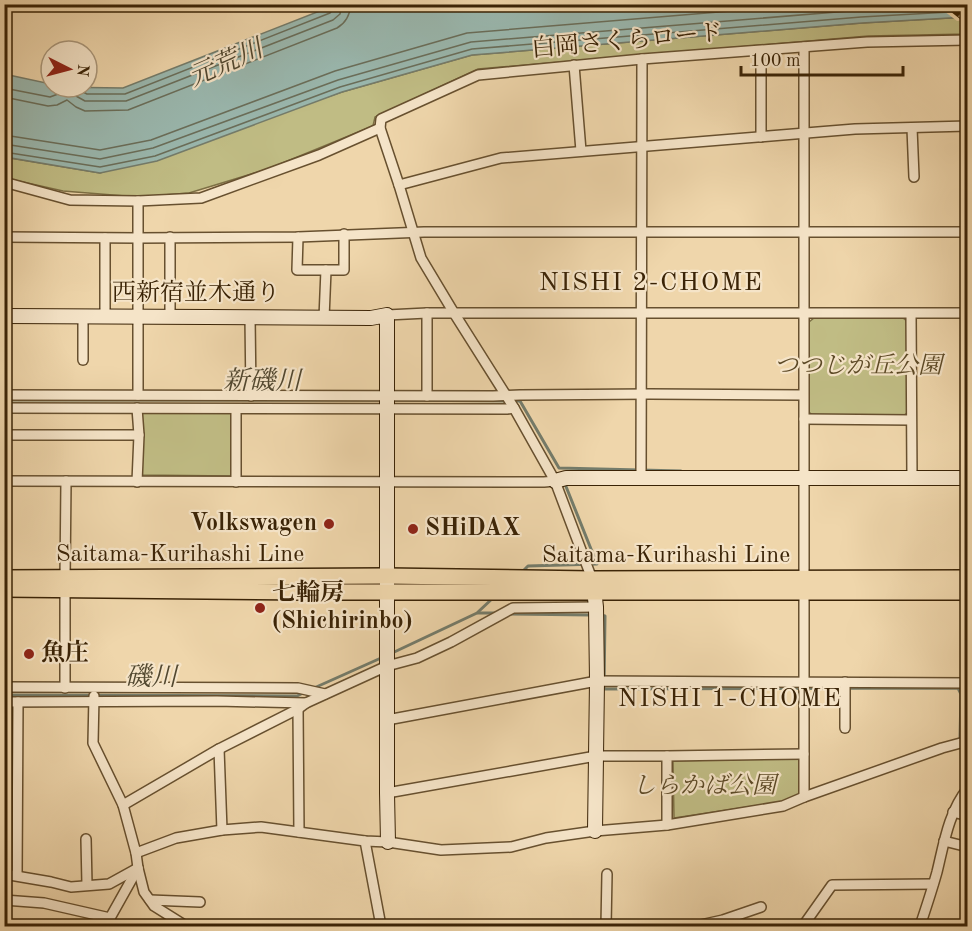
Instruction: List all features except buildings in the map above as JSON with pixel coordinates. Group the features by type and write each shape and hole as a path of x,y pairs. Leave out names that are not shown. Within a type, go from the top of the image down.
{"main road":[{"name":"Saitama-Kurihashi Line","path":"4,589 65,584 387,576 594,593"},
{"name":"Saitama-Kurihashi Line","path":"4,578 65,584 387,592 594,593 968,578"},
{"name":"Saitama-Kurihashi Line","path":"804,585 968,592"}],"street":[{"name":"白岡さくらロード","path":"380,128 381,119 478,75 574,65 867,42 968,40"},
{"path":"804,47 804,797"},
{"path":"760,51 760,137"},
{"path":"641,478 642,60"},
{"path":"574,65 581,151"},
{"path":"399,185 501,158 855,129 968,126"},
{"path":"4,182 70,200 138,201 201,198 319,155 380,128 421,258 514,408 555,481 594,593 597,681 595,831"},
{"path":"912,128 914,177"},
{"path":"138,201 138,395"},
{"path":"4,237 298,237 414,232 968,232"},
{"path":"298,237 297,270 344,270 344,234"},
{"path":"170,237 170,316"},
{"path":"105,238 105,316"},
{"path":"324,318 326,270"},
{"path":"427,313 427,396"},
{"path":"388,842 387,315 427,313 968,313"},
{"path":"911,314 912,478"},
{"name":"西新宿並木通り","path":"4,316 371,318 387,315"},
{"path":"83,316 83,360"},
{"path":"250,317 251,396"},
{"path":"4,395 251,396 514,408"},
{"path":"4,408 236,409 387,402 427,396 803,395"},
{"path":"137,408 139,435 137,482"},
{"path":"236,409 236,482"},
{"path":"804,419 911,420"},
{"path":"4,435 139,435"},
{"path":"4,481 544,482 566,478 968,478"},
{"path":"65,688 66,481"},
{"path":"123,805 219,749 306,703 387,666 417,658 513,608 594,593"},
{"path":"387,720 597,681 968,683"},
{"path":"845,682 845,728"},
{"path":"4,687 298,688 325,694"},
{"path":"95,688 93,743 123,805 144,892 154,906 186,927"},
{"path":"4,702 306,703"},
{"path":"17,875 18,702"},
{"path":"298,709 299,832"},
{"path":"136,853 176,838 222,830 261,827 441,850 511,847 546,838 667,825 783,806 942,748 968,741"},
{"path":"219,749 222,830"},
{"path":"387,793 596,756 804,754"},
{"path":"667,756 667,825"},
{"path":"920,927 954,812 960,798 968,788"},
{"path":"954,812 968,816"},
{"path":"86,839 87,885"},
{"path":"365,842 381,927"},
{"path":"944,842 968,847"},
{"path":"4,874 71,887 109,884 138,868"},
{"path":"4,900 44,903 109,922 138,868"},
{"path":"606,927 607,874"},
{"path":"803,927 832,885 933,884"},
{"path":"150,900 200,902"},
{"path":"696,927 724,923 761,907"}],"green space":[{"path":"967,17 967,34 868,36 478,69 375,117 373,126 268,169 189,193 138,197 63,191 5,178 4,157 100,173 342,92 472,55 862,23"},
{"name":"つつじが丘公園","path":"814,318 903,318 908,322 907,413 903,416 813,416 809,412 809,322"},
{"path":"142,409 233,410 232,476 141,475"},
{"name":"しらかば公園","path":"799,758 799,795 781,802 674,818 673,761"}],"water":[{"name":"元荒川","path":"335,5 967,5 967,17 862,23 472,55 342,92 157,161 100,173 5,157 4,74 39,81 39,99 99,99 99,88 123,88"}],"pier":[{"path":"936,5 967,5 968,20 957,21"}],"waterway":[{"name":"新磯川","path":"4,400 384,400"},
{"name":"新磯川","path":"390,400 507,401"},
{"path":"513,401 520,401 559,468 681,471"},
{"path":"522,572 528,566 597,564 565,484"},
{"path":"390,654 477,613 494,597"},
{"path":"478,613 495,613"},
{"path":"511,614 591,615"},
{"path":"601,615 605,616 604,689 958,688 961,694 960,739 963,738"},
{"path":"314,688 381,658"},
{"name":"磯川","path":"4,695 297,696 305,692"}],"railway":[{"path":"945,4 968,22"}],"place":[{"name":"Volkswagen","path":"329,524"},
{"name":"SHiDAX","path":"413,529"},
{"name":"七輪房 (Shichirinbo)","path":"260,608"},
{"name":"魚庄","path":"29,654"}],"district":[{"name":"NISHI 2-CHOME","path":"651,283"},
{"name":"NISHI 1-CHOME","path":"730,699"}]}
